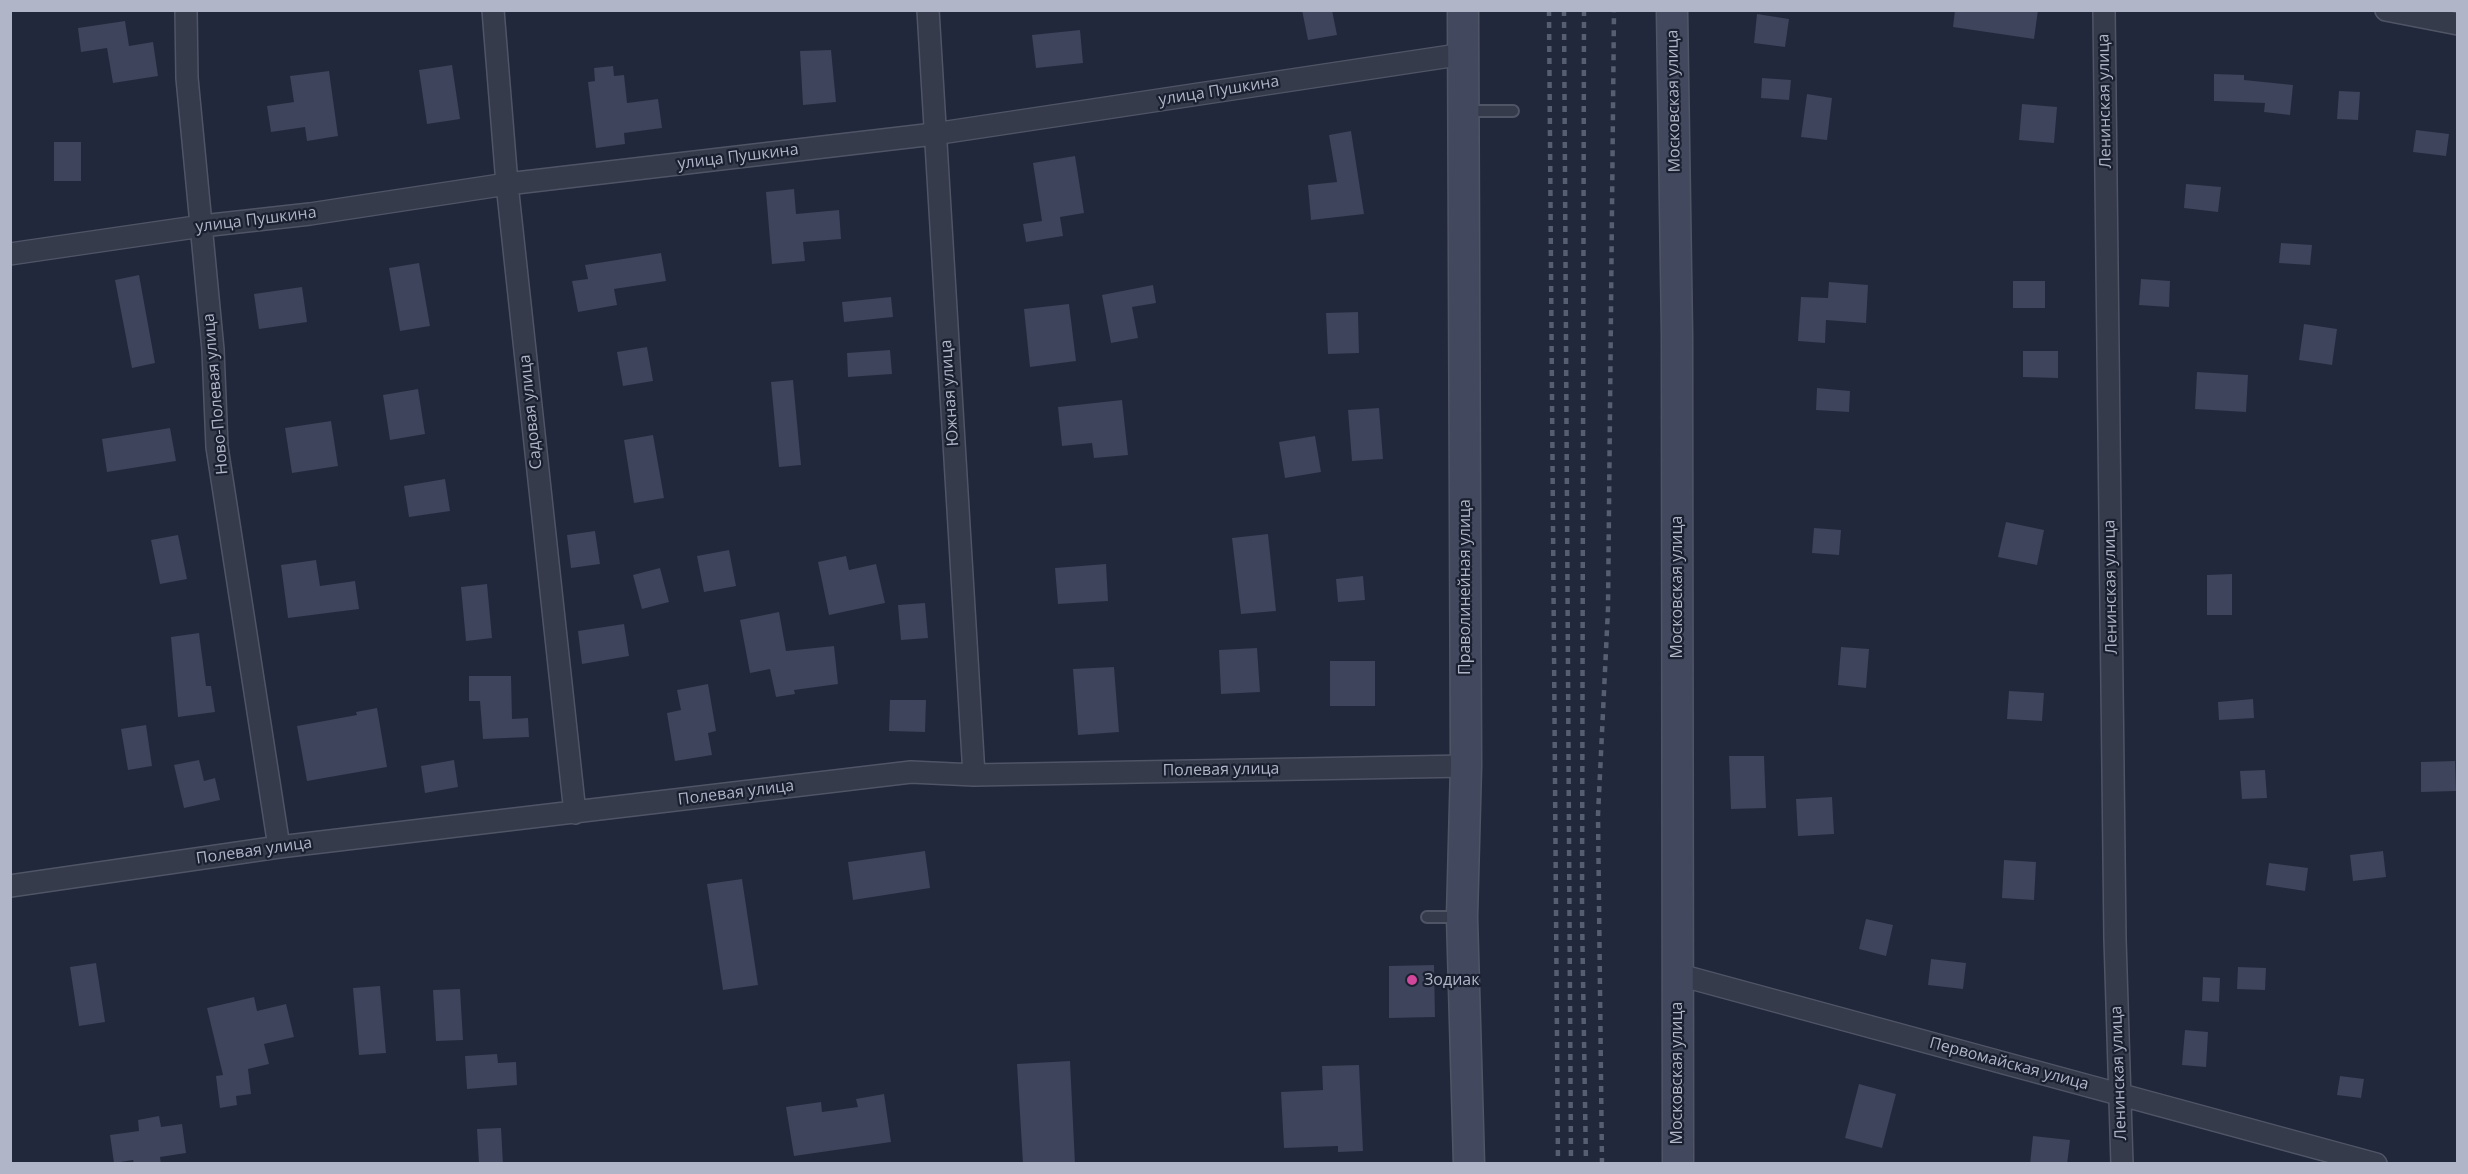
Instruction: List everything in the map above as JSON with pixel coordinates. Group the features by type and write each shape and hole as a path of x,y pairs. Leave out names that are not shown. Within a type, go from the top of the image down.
{"main road":[{"name":"Праволинейная улица","path":"1463,10 1466,766 1462,917 1469,1164"},
{"name":"Московская улица","path":"1672,10 1677,335 1678,1164"}],"street":[{"name":"Ново-Полевая улица","path":"186,10 188,78 213,350 217,447 279,847"},
{"name":"Садовая улица","path":"493,10 507,184 575,813"},
{"name":"Южная улица","path":"928,10 974,775"},
{"name":"Ленинская улица","path":"2104,10 2119,1093 2122,1164"},
{"path":"2386,10 2457,24"},
{"name":"улица Пушкина","path":"10,254 201,226 310,214 507,184 934,134 1464,54"},
{"name":"Полевая улица","path":"10,886 279,847 911,772 974,775 1466,766"},
{"name":"Первомайская улица","path":"1677,974 2376,1164"}],"lane":[{"path":"1464,111 1513,111"},
{"path":"1427,917 1462,917"}],"building":[{"path":"1302,10 1332,10 1337,35 1308,40"},
{"path":"1955,10 2038,10 2034,39 1953,27"},
{"path":"1757,14 1789,19 1785,47 1754,43"},
{"path":"125,21 129,46 153,42 158,76 113,83 107,48 81,52 78,28"},
{"path":"1080,30 1083,63 1036,68 1032,35"},
{"path":"831,50 836,102 803,105 800,51"},
{"path":"452,65 460,119 427,124 419,70"},
{"path":"613,66 614,76 624,75 627,103 658,99 662,128 624,133 625,144 596,148 588,82 595,81 594,68"},
{"path":"329,71 338,136 307,141 305,127 271,132 267,106 294,102 290,76"},
{"path":"2214,74 2244,75 2244,80 2293,85 2290,115 2264,112 2265,103 2214,101"},
{"path":"1762,78 1791,80 1789,100 1761,98"},
{"path":"2339,91 2360,92 2358,120 2337,119"},
{"path":"1807,94 1832,98 1827,140 1801,137"},
{"path":"2022,104 2057,107 2054,143 2019,140"},
{"path":"2416,130 2449,134 2446,156 2413,152"},
{"path":"1351,131 1364,214 1311,220 1308,185 1337,182 1329,135"},
{"path":"54,142 81,142 81,181 54,181"},
{"path":"1075,156 1084,213 1060,217 1063,236 1026,242 1023,224 1042,221 1033,163"},
{"path":"2186,184 2221,187 2218,212 2184,208"},
{"path":"794,189 796,214 839,210 841,239 803,242 805,261 772,264 766,192"},
{"path":"2281,243 2312,245 2310,265 2279,263"},
{"path":"661,253 666,281 614,289 617,305 578,312 572,281 588,279 585,265"},
{"path":"419,263 430,326 400,331 389,268"},
{"path":"139,275 155,363 132,368 115,280"},
{"path":"2141,279 2170,281 2169,307 2139,305"},
{"path":"2013,281 2045,281 2045,308 2013,308"},
{"path":"1829,282 1868,285 1866,323 1826,320 1825,343 1798,341 1801,297 1828,298"},
{"path":"1153,285 1156,303 1132,307 1138,338 1111,343 1102,295"},
{"path":"302,287 307,322 259,329 254,294"},
{"path":"891,297 893,317 844,322 842,302"},
{"path":"1069,304 1076,361 1030,367 1024,309"},
{"path":"1358,312 1359,353 1328,354 1326,313"},
{"path":"2304,324 2337,329 2332,365 2299,360"},
{"path":"647,347 653,381 623,386 617,352"},
{"path":"890,350 892,374 848,377 847,353"},
{"path":"2023,351 2058,351 2058,378 2023,377"},
{"path":"2197,372 2248,375 2246,412 2195,409"},
{"path":"793,380 801,465 779,467 771,382"},
{"path":"1817,388 1850,391 1849,412 1816,410"},
{"path":"418,389 425,434 390,440 383,395"},
{"path":"1122,400 1128,455 1094,458 1092,443 1062,446 1058,407"},
{"path":"1379,408 1383,459 1352,461 1348,410"},
{"path":"331,421 338,466 292,473 285,428"},
{"path":"170,428 176,461 107,472 102,439"},
{"path":"653,435 664,498 634,503 624,440"},
{"path":"1315,436 1321,472 1285,478 1279,442"},
{"path":"445,479 450,511 409,517 404,486"},
{"path":"2006,522 2044,530 2037,565 1998,557"},
{"path":"1814,528 1841,530 1839,555 1812,553"},
{"path":"595,531 600,564 571,568 567,535"},
{"path":"1268,534 1276,611 1241,614 1232,538"},
{"path":"178,535 187,579 160,584 151,540"},
{"path":"729,550 736,586 704,592 697,556"},
{"path":"846,556 849,570 876,564 885,603 829,615 818,562"},
{"path":"316,560 320,586 355,581 359,609 288,618 281,565"},
{"path":"1106,564 1108,601 1058,604 1055,568"},
{"path":"660,568 669,602 642,609 633,575"},
{"path":"2232,574 2232,615 2207,615 2207,575"},
{"path":"1363,576 1365,600 1338,602 1336,579"},
{"path":"487,584 492,638 466,641 461,587"},
{"path":"925,603 928,638 901,640 898,605"},
{"path":"779,612 786,651 834,646 838,684 794,690 795,694 776,697 770,669 750,673 740,620"},
{"path":"624,624 629,656 582,664 578,631"},
{"path":"199,633 206,686 211,686 215,712 178,717 171,637"},
{"path":"1841,647 1869,649 1866,688 1838,685"},
{"path":"1257,648 1260,692 1221,694 1219,650"},
{"path":"1330,661 1375,661 1375,706 1330,706"},
{"path":"1114,667 1119,732 1078,735 1073,669"},
{"path":"469,676 511,676 512,719 528,718 529,737 483,739 480,701 469,701"},
{"path":"708,684 716,731 708,733 712,755 675,761 667,713 681,710 677,690"},
{"path":"2009,691 2044,693 2042,721 2007,719"},
{"path":"2253,699 2254,718 2219,720 2218,702"},
{"path":"890,700 926,700 925,732 889,731"},
{"path":"377,708 387,767 307,781 297,726 357,715 356,712"},
{"path":"146,725 152,766 128,770 121,729"},
{"path":"1729,756 1764,756 1766,808 1731,809"},
{"path":"199,760 204,781 215,778 220,800 184,808 174,765"},
{"path":"454,760 458,787 425,793 421,766"},
{"path":"2455,761 2456,791 2421,792 2421,762"},
{"path":"2265,770 2267,798 2242,799 2240,771"},
{"path":"1832,797 1834,834 1798,836 1796,799"},
{"path":"925,851 930,888 853,900 848,862"},
{"path":"2383,851 2386,877 2353,881 2350,855"},
{"path":"2004,860 2036,862 2034,900 2002,898"},
{"path":"2269,863 2308,868 2305,891 2266,885"},
{"path":"742,879 758,985 723,990 707,884"},
{"path":"1866,919 1893,925 1886,956 1859,949"},
{"path":"1931,959 1966,963 1963,989 1928,985"},
{"path":"96,963 105,1022 79,1026 70,967"},
{"path":"1434,965 1435,1017 1389,1018 1389,966"},
{"path":"2238,967 2266,968 2265,990 2237,989"},
{"path":"2203,977 2220,978 2219,1002 2202,1001"},
{"path":"380,986 386,1053 359,1055 353,988"},
{"path":"460,989 463,1040 436,1041 433,990"},
{"path":"254,997 257,1011 286,1004 294,1037 264,1044 269,1064 248,1069 251,1094 236,1096 237,1105 220,1108 216,1076 223,1075 207,1008"},
{"path":"2185,1030 2208,1032 2206,1067 2182,1065"},
{"path":"497,1054 498,1063 516,1062 517,1085 467,1089 465,1056"},
{"path":"1070,1061 1075,1164 1023,1164 1017,1064"},
{"path":"1359,1065 1363,1151 1338,1152 1338,1146 1284,1148 1281,1092 1323,1090 1322,1066"},
{"path":"2340,1076 2364,1079 2361,1098 2337,1095"},
{"path":"1859,1084 1896,1094 1882,1148 1845,1138"},
{"path":"884,1094 891,1142 794,1156 786,1107 821,1102 822,1112 858,1107 856,1099"},
{"path":"159,1116 161,1127 182,1124 186,1153 160,1157 161,1164 134,1164 133,1160 114,1163 110,1135 139,1131 138,1120"},
{"path":"501,1128 503,1164 479,1164 477,1129"},
{"path":"2033,1136 2070,1140 2067,1164 2030,1164"}],"railway":[{"path":"1549,10 1558,1164"},
{"path":"1564,10 1571,1164"},
{"path":"1584,10 1582,915 1586,1164"},
{"path":"1602,1164 1598,815 1608,609 1614,10"}],"place":[{"name":"Зодиак","path":"1412,980"}]}
